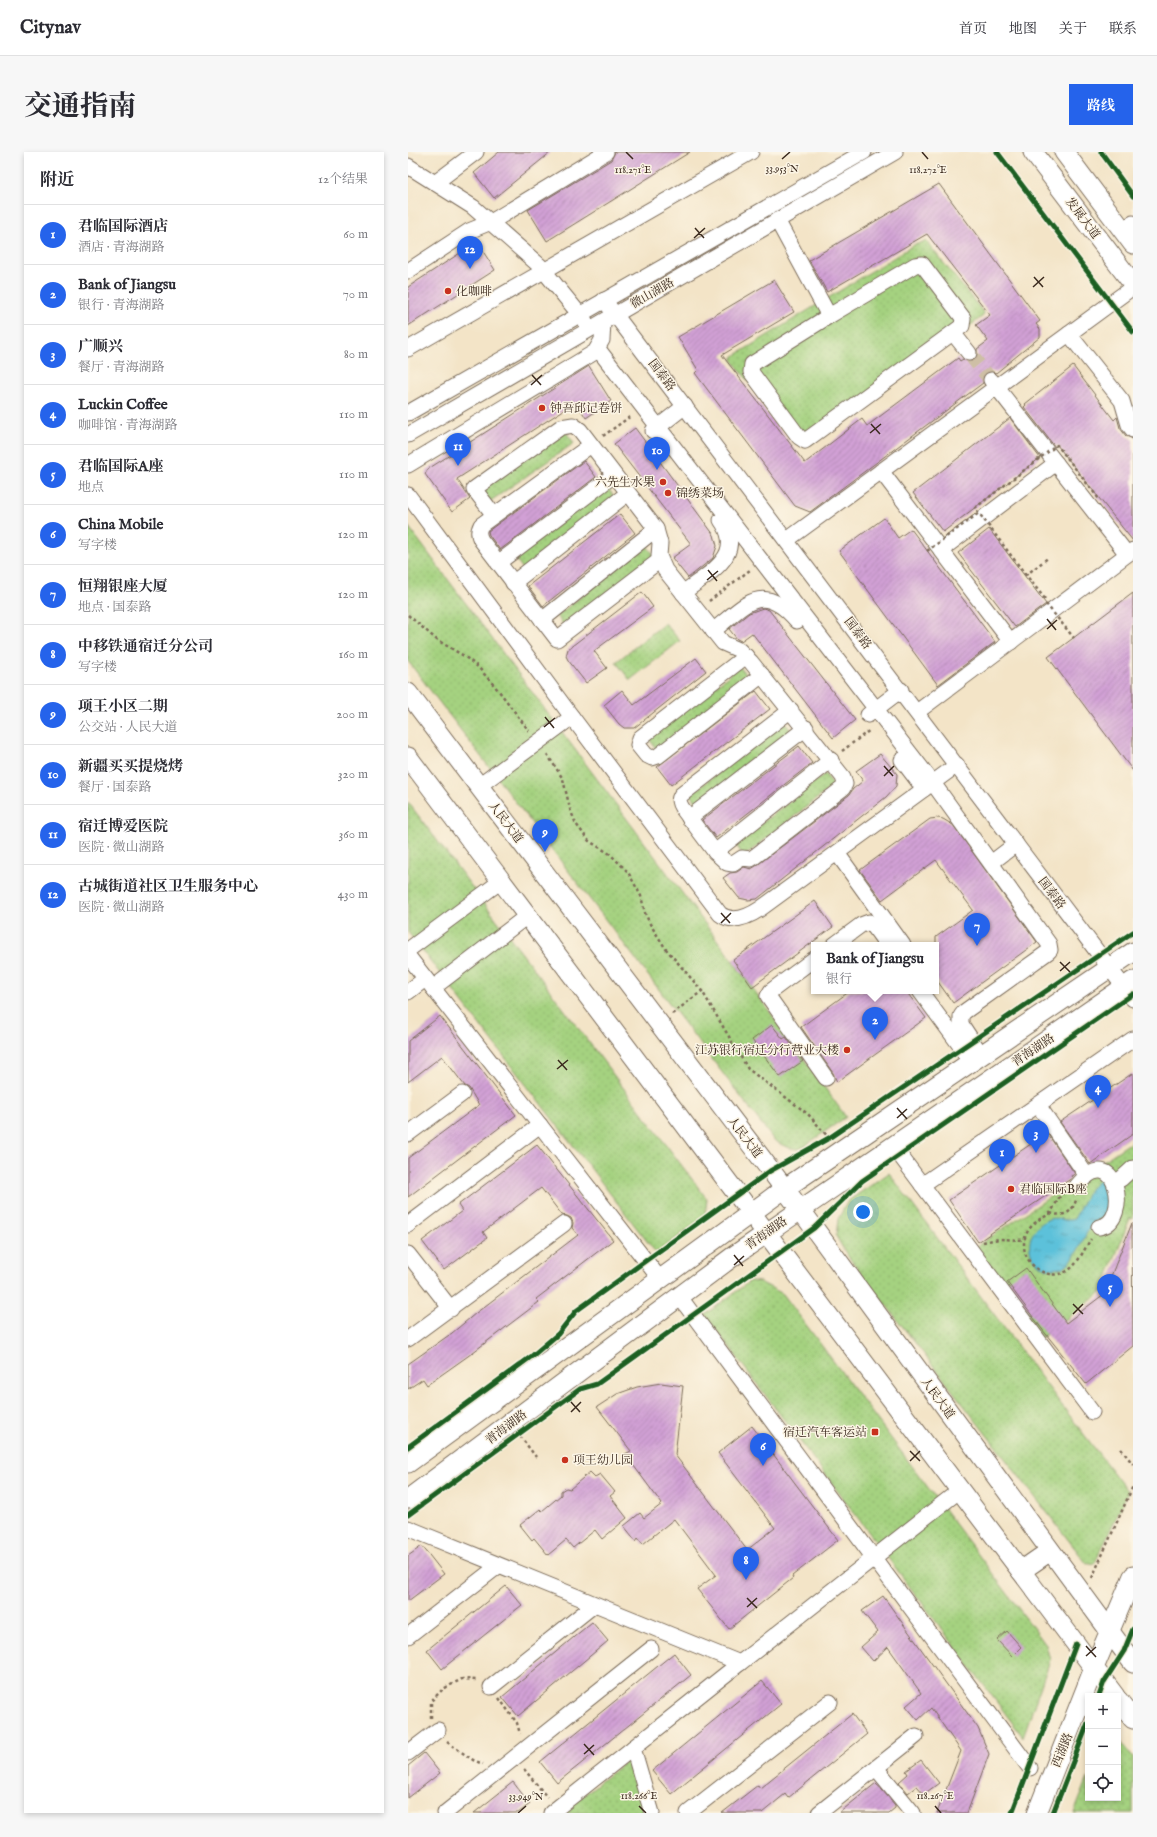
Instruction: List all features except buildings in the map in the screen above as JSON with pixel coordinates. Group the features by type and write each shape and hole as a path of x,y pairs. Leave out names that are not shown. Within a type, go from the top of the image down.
{"main road":[{"name":"发展大道","path":"1033,152 1133,284"},
{"name":"发展大道","path":"1064,152 1129,232"},
{"name":"人民大道","path":"408,693 800,1210 1133,1663"},
{"path":"408,757 1113,1693"},
{"name":"青海湖路","path":"408,1463 751,1212 1133,952"},
{"name":"青海湖路","path":"408,1499 767,1232 893,1146 1130,989"},
{"path":"1021,1571 1050,1551"},
{"name":"西湖路","path":"1037,1813 1094,1668 1133,1576"},
{"path":"1121,1704 1133,1719"}],"street":[{"path":"435,183 476,152"},
{"path":"408,271 469,231 491,222 606,152"},
{"path":"408,349 751,152"},
{"name":"微山湖路","path":"408,413 864,152"},
{"name":"微山湖路","path":"408,435 895,152"},
{"path":"408,166 473,207 544,271 581,314 603,322 602,340 596,351 408,465"},
{"path":"777,220 829,316"},
{"path":"922,264 963,318 962,326 805,441 799,437 751,372 752,364 829,316 915,265 922,264"},
{"path":"787,540 881,471 993,383 1069,334 1133,287"},
{"name":"国泰路","path":"604,300 603,322 685,406 901,690 1109,968 1130,989"},
{"path":"953,333 969,353"},
{"path":"1069,334 1122,401 1129,425 1133,430"},
{"path":"596,351 638,411 655,429 761,561 873,716 991,863 1050,947 1048,952 964,1012 961,1016 961,1024 976,1060"},
{"path":"596,351 722,521 729,535 730,550 726,557 721,563 683,593"},
{"path":"917,712 1130,552 1056,463 993,383"},
{"path":"655,429 685,406"},
{"path":"494,516 474,489 561,427 573,425 580,430 656,530 660,543 660,560 665,570 723,643 739,650 746,656 762,675 806,728 843,776 843,788 753,858 742,858 733,864 727,864 715,852 680,805 679,801 681,795 791,710"},
{"path":"591,444 481,525 478,530 478,534 513,583 557,639 660,560"},
{"path":"934,551 1056,463"},
{"path":"881,471 934,551 1011,642"},
{"path":"498,563 614,475"},
{"path":"513,583 628,493"},
{"path":"408,495 572,717 720,914 725,918 736,919 748,916 957,765"},
{"path":"542,620 656,530"},
{"path":"713,631 754,599 766,599 774,602 790,613 843,682 873,716"},
{"path":"746,656 640,738 638,745 646,755 652,758 658,756 762,675"},
{"path":"873,716 901,690"},
{"path":"479,786 572,717"},
{"path":"689,818 806,728"},
{"path":"715,852 831,760"},
{"path":"991,863 1016,844"},
{"path":"837,853 901,942"},
{"path":"408,950 501,880"},
{"path":"408,992 429,983 528,916"},
{"path":"838,942 869,922 885,942"},
{"path":"408,956 660,1279"},
{"path":"811,961 771,991 768,996 826,1078"},
{"path":"922,994 962,1048 976,1060"},
{"path":"922,1185 1133,1039"},
{"path":"408,1134 462,1094"},
{"path":"1038,1105 1082,1181 1100,1171 1113,1174 1121,1179 1128,1190 1130,1199 1129,1208 1124,1217 1109,1227 1099,1228"},
{"path":"408,1225 540,1125"},
{"path":"893,1146 1092,1412"},
{"path":"1121,1179 1133,1168"},
{"path":"408,1339 451,1309 564,1224"},
{"path":"408,1254 451,1309"},
{"path":"679,1296 1030,1768"},
{"path":"554,1811 960,1490"},
{"path":"408,1528 498,1566 740,1663"},
{"path":"408,1636 498,1566"},
{"path":"491,1687 594,1604"},
{"path":"445,1813 651,1649"},
{"path":"688,1813 830,1702"},
{"path":"408,1753 438,1730"},
{"path":"819,1813 916,1736"},
{"path":"633,1748 652,1813"},
{"path":"876,1768 913,1813"}],"path":[{"path":"591,444 638,411"},
{"path":"1074,638 1046,604 1048,603 975,508 1057,445 1099,499"},
{"path":"934,551 979,513"},
{"path":"1026,575 1049,557"},
{"path":"697,611 761,561"},
{"path":"408,615 437,640 464,656 499,690 554,764 563,780 570,809 582,833 589,841 610,854 628,872 641,896 645,913 658,938 702,991 748,1069 808,1114 827,1140 836,1134"},
{"path":"831,760 873,716"},
{"path":"659,1024 702,991"},
{"path":"1082,1181 1058,1197 1050,1213 1031,1227 1023,1246 1025,1256 1032,1264 1045,1274 1056,1276 1068,1271 1076,1263 1099,1228"},
{"path":"1050,1213 1064,1215 1069,1213 1076,1200 1082,1181"},
{"path":"967,1245 999,1239 1025,1240"},
{"path":"512,1439 524,1430"},
{"path":"518,1434 536,1457"},
{"path":"1121,1449 1133,1464"},
{"path":"1083,1596 1133,1486"},
{"path":"499,1770 473,1760 448,1744 431,1720 431,1701 443,1689 462,1679 480,1680 491,1687 517,1723 519,1754 554,1811"}],"green space":[{"path":"926,241 984,313 983,316 811,444 796,443 732,360 734,356 914,245"},
{"path":"565,431 574,443 489,502 480,490"},
{"path":"607,487 615,498 523,569 515,558"},
{"path":"408,526 727,953 846,1117 800,1149 786,1147 773,1139 408,661"},
{"path":"646,545 655,556 565,627 557,616"},
{"path":"665,623 680,641 630,680 616,662"},
{"path":"740,667 750,680 658,751 648,738"},
{"path":"784,722 793,733 699,806 691,794"},
{"path":"825,774 834,785 744,856 735,844"},
{"path":"408,802 707,1199 705,1217 656,1253 408,932"},
{"path":"1133,1141 1133,1219 1130,1218 1101,1293 1041,1338 974,1248"},
{"path":"889,1173 1128,1492 1095,1563 1087,1564 847,1255 836,1236 838,1219 848,1201"},
{"path":"750,1281 760,1282 783,1294 1046,1645 1050,1660 1023,1737 705,1315"},
{"path":"1121,1742 1133,1758 1133,1813 1074,1813 1085,1786 1085,1801 1121,1801"},
{"path":"630,1758 645,1813 561,1813"}],"water":[{"path":"1101,1179 1107,1179 1119,1209 1094,1223 1068,1264 1063,1267 1053,1269 1037,1263 1032,1256 1030,1248 1031,1239 1036,1229 1045,1221 1052,1218 1067,1220 1074,1219 1090,1189"}],"tunnel":[{"path":"969,353 990,379"}],"cycle path":[{"path":"997,152 1133,332"},
{"path":"1101,152 1133,196"},
{"path":"408,1447 532,1356 558,1334 576,1311 770,1171 829,1138 1133,932"},
{"path":"408,1515 580,1389 597,1384 814,1228 862,1181 1133,994"},
{"path":"1100,1693 1104,1682 1124,1651 1133,1629"},
{"path":"1012,1813 1076,1644"},
{"path":"1053,1813 1086,1729"}],"place":[{"name":"古城街道社区卫生服务中心","path":"470,269"},
{"name":"化咖啡","path":"448,291"},
{"name":"钟吾邱记卷饼","path":"542,408"},
{"name":"宿迁博爱医院","path":"458,466"},
{"name":"新疆买买提烧烤","path":"657,470"},
{"name":"六先生水果","path":"663,482"},
{"name":"锦绣菜场","path":"668,493"},
{"name":"项王小区二期","path":"545,852"},
{"name":"恒翔银座大厦","path":"977,946"},
{"name":"Bank of Jiangsu","path":"875,1040"},
{"name":"江苏银行宿迁分行营业大楼","path":"847,1050"},
{"name":"Luckin Coffee","path":"1098,1108"},
{"name":"广顺兴","path":"1036,1153"},
{"name":"君临国际酒店","path":"1002,1172"},
{"name":"君临国际B座","path":"1011,1189"},
{"name":"君临国际A座","path":"1110,1307"},
{"name":"宿迁汽车客运站","path":"875,1432"},
{"name":"项王幼儿园","path":"565,1460"},
{"name":"China Mobile","path":"763,1466"},
{"name":"中移铁通宿迁分公司","path":"746,1580"}]}
